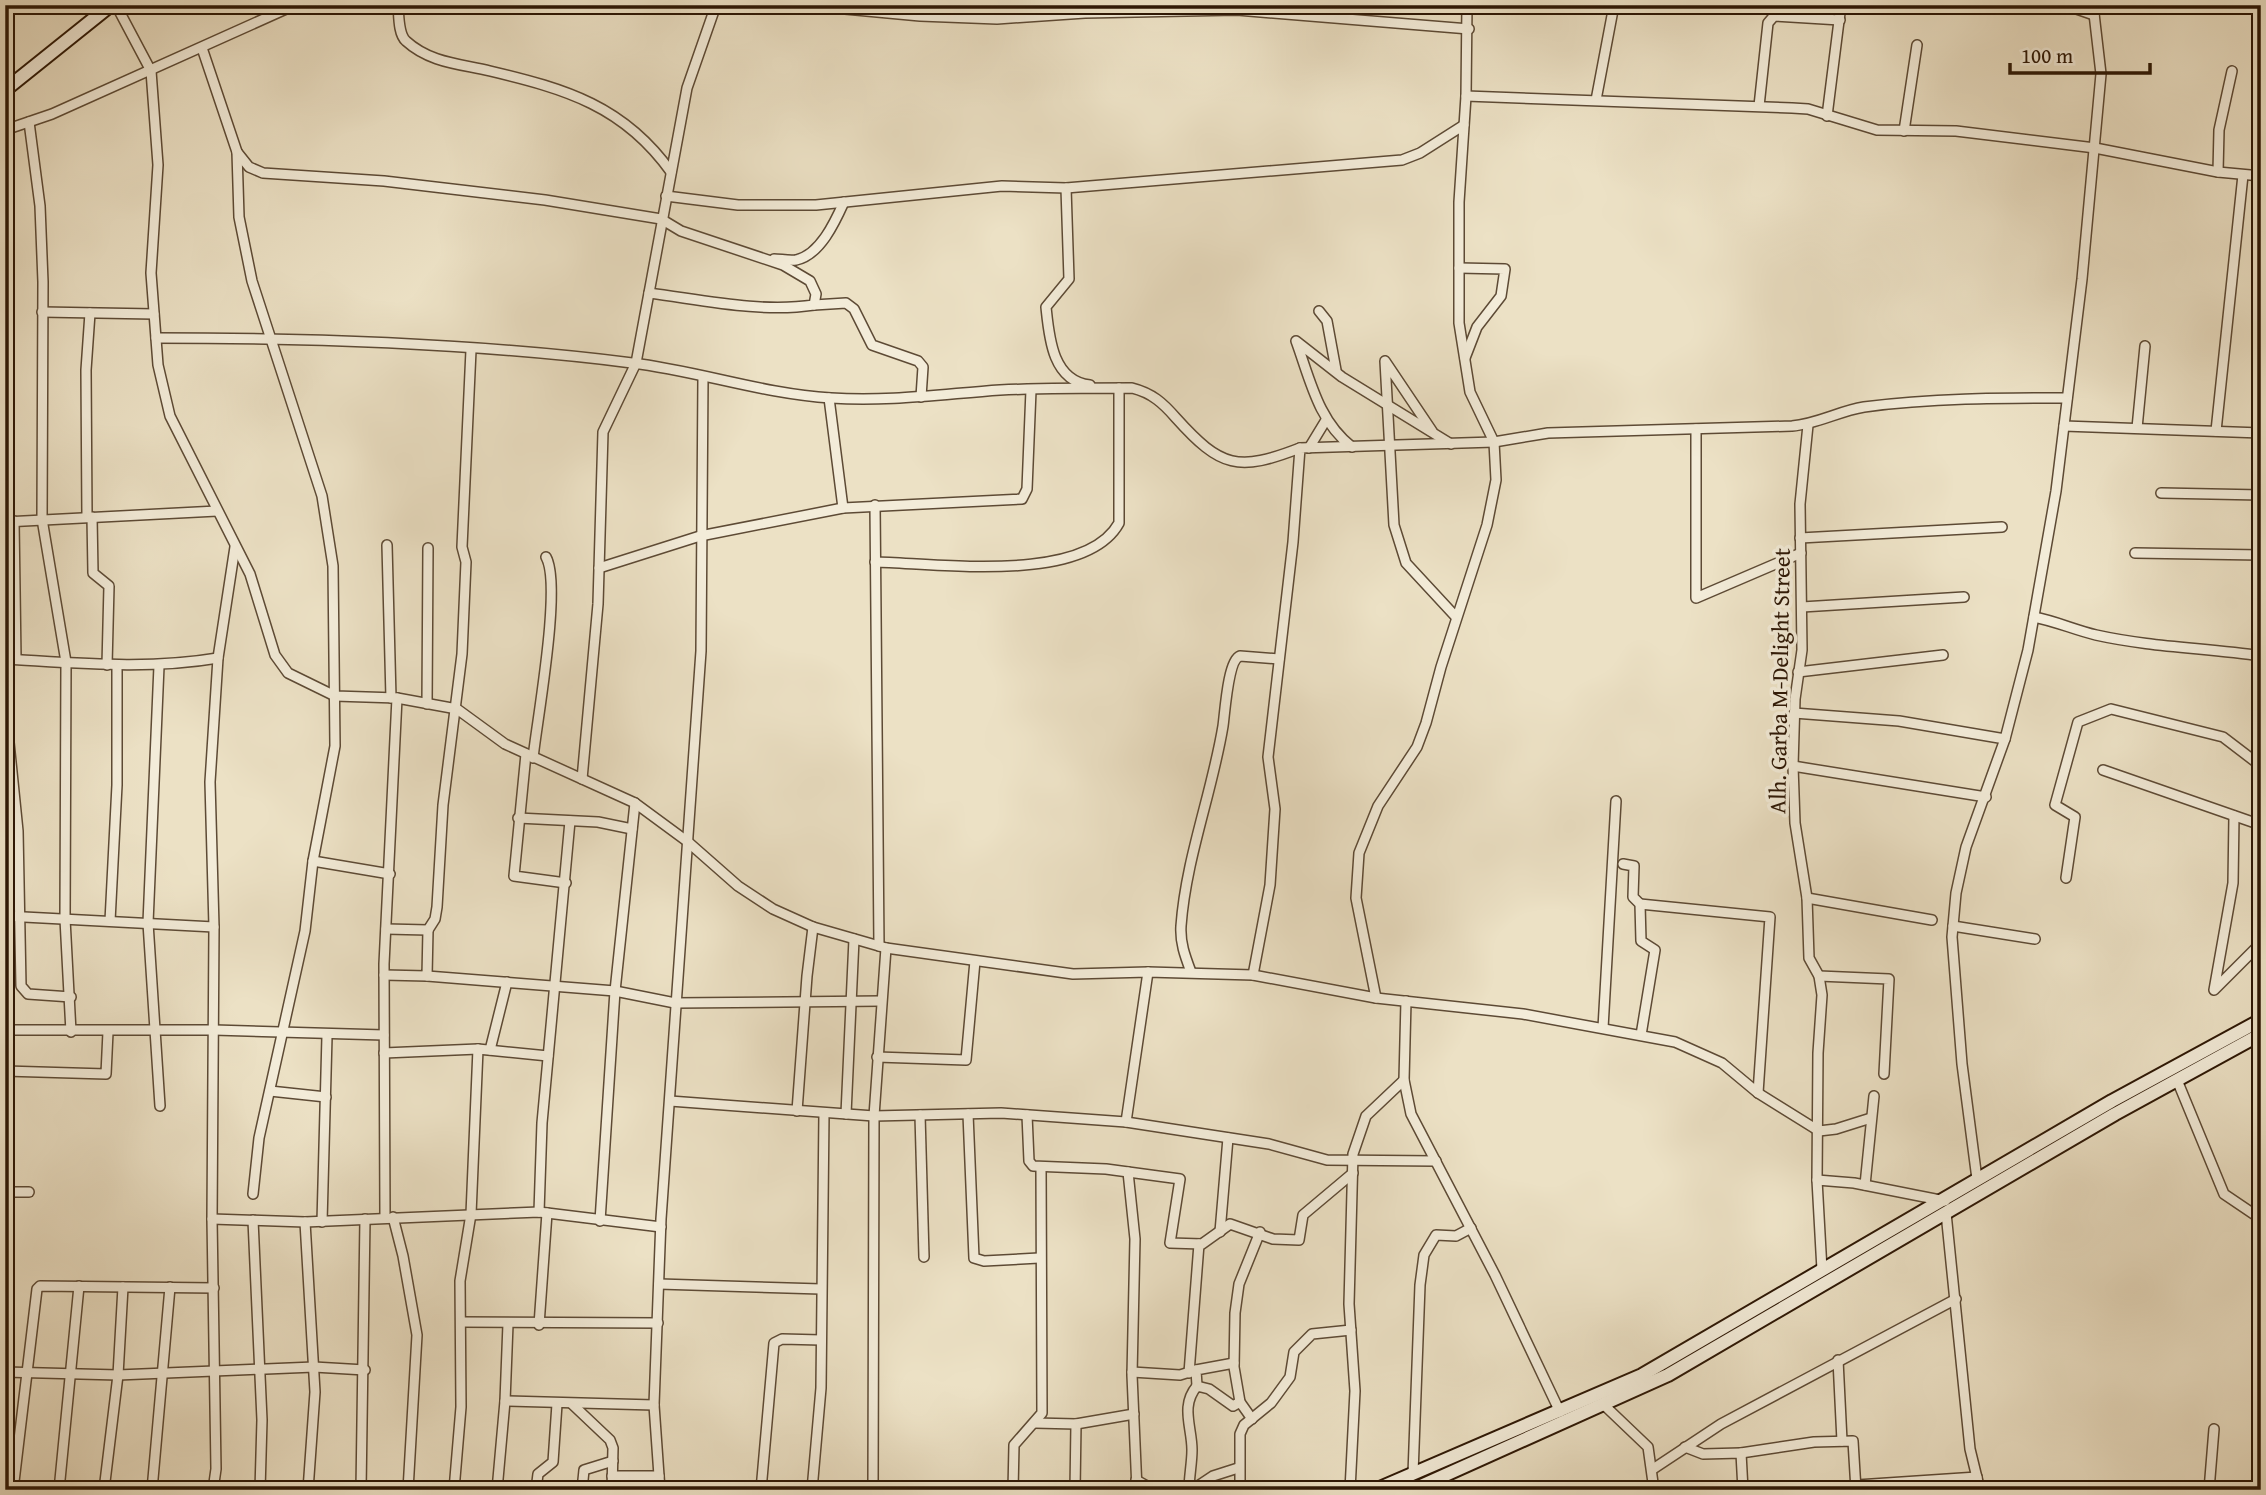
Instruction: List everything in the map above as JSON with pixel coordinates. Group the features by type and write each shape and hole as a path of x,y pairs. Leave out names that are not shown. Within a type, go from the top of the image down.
{"main road":[{"path":"7,84 111,5"},
{"path":"1375,1490 1642,1375 2112,1101 2261,1020"},
{"path":"1412,1490 1604,1405 1733,1338 1949,1211 2261,1034"}],"street":[{"path":"116,5 151,71 158,165 151,273 158,365 170,416 250,574 275,654 288,673 335,696 394,698 457,709 505,744 635,803 688,842 738,886 773,909 813,927 853,939 883,947 1073,974 1191,972 1253,975 1376,998 1523,1014 1603,1028 1675,1042 1699,1051 1722,1063 1758,1093 1819,1130 1836,1129 1871,1118"},
{"path":"5,130 151,71 295,5"},
{"path":"398,5 402,35 406,41 459,67 545,85 594,103 641,136 671,172"},
{"path":"582,779 599,568 603,432 636,363 687,88 716,5"},
{"path":"802,5 855,7 959,19 1026,19 1085,9 1237,10 1469,29"},
{"path":"1376,998 1356,898 1359,853 1378,806 1417,747 1494,493 1494,442 1483,424 1470,392 1459,323 1459,202 1469,29 1467,5"},
{"path":"1596,100 1614,5"},
{"path":"1827,116 1841,5"},
{"path":"1977,1179 1962,1064 1953,926 1966,847 2005,739 2034,617 2056,491 2064,426 2101,74 2093,10 2065,5"},
{"path":"1759,106 1768,23 1774,16 1840,20"},
{"path":"1904,131 1917,45"},
{"path":"202,48 237,152 239,217 252,281 324,508 333,566 335,696 332,769 313,861 304,931 284,1033 259,1138 253,1194"},
{"path":"2218,172 2219,130 2231,71"},
{"path":"1466,96 1808,109 1877,130 1956,131 2095,148 2218,172 2261,176"},
{"path":"29,122 40,206 42,520 66,662 65,919 71,1032"},
{"path":"666,196 738,205 844,202 1002,186 1066,187 1402,160 1420,153 1464,125"},
{"path":"237,152 249,167 263,173 384,181 545,200 661,219 681,231 768,259 810,281 816,294 814,305"},
{"path":"2216,431 2243,175"},
{"path":"1066,187 1069,279 1046,307 1051,351 1067,374 1083,384 1146,391 1161,401 1191,435 1229,461 1244,464 1268,460 1305,448 1494,442 1548,433 1808,425 1861,408 1979,398 2067,398"},
{"path":"768,259 797,260 817,247 833,226 844,202"},
{"path":"1459,268 1505,270 1501,296 1478,327 1464,361"},
{"path":"649,293 733,305 846,303 855,309 872,345 918,361 923,367 921,397"},
{"path":"1319,311 1327,321 1336,369"},
{"path":"42,312 154,314"},
{"path":"90,313 86,370 93,573 109,586 117,785 110,921"},
{"path":"156,338 272,338 636,363 742,386 828,398 882,400 1031,390 1119,388"},
{"path":"1352,447 1335,434 1326,420 1296,341 1336,369 1342,377 1374,394 1451,444"},
{"path":"2137,428 2145,346"},
{"path":"427,976 428,930 435,919 437,907 443,804 457,709 466,578 461,547 471,350"},
{"path":"1432,431 1385,361 1394,525 1406,563 1456,617"},
{"path":"660,1490 654,1405 661,1227 701,651 703,377"},
{"path":"875,562 997,566 1051,560 1094,547 1112,535 1119,523 1119,388"},
{"path":"599,568 700,536 843,508 1022,499 1027,489 1031,390"},
{"path":"828,398 843,508"},
{"path":"1253,975 1270,885 1275,809 1268,757 1305,448 1326,420"},
{"name":"Alh. Garba M-Delight Street","path":"1808,425 1800,504 1802,607 1793,766 1795,823 1807,898 1809,958 1819,976 1823,1009 1818,1053 1817,1180 1822,1270"},
{"path":"2064,426 2261,433"},
{"path":"1696,429 1696,598 1801,553"},
{"path":"2161,493 2261,495"},
{"path":"873,1490 874,1116 883,947 875,505"},
{"path":"16,659 10,522 218,511"},
{"path":"1800,537 2002,527"},
{"path":"213,1490 216,1373 212,1219 214,927 210,782 218,658 235,545"},
{"path":"387,545 394,698 390,874 384,975 384,1053 389,1217 406,1269 417,1335 408,1490"},
{"path":"427,704 428,548"},
{"path":"2135,553 2261,555"},
{"path":"546,557 550,564 551,608 517,818 514,876 566,884"},
{"path":"1802,607 1964,597"},
{"path":"2034,617 2093,634 2158,646 2181,645 2261,656"},
{"path":"1798,672 1943,654"},
{"path":"1191,972 1181,940 1181,923 1222,731 1232,664 1240,656 1279,659"},
{"path":"5,659 112,666 159,666 218,658"},
{"path":"159,666 148,923 160,1106"},
{"path":"5,703 18,831 21,986 28,994 71,997"},
{"path":"2066,878 2075,817 2054,805 2078,722 2112,709 2223,737 2261,766"},
{"path":"1794,713 1899,720 2005,739"},
{"path":"1793,766 1986,797"},
{"path":"2103,770 2261,825"},
{"path":"1603,1028 1616,801"},
{"path":"600,1221 615,991 635,803"},
{"path":"2234,816 2233,883 2214,990 2261,943"},
{"path":"517,818 598,822 632,830"},
{"path":"539,1325 543,1212 542,1123 570,821"},
{"path":"313,861 390,874"},
{"path":"1623,864 1634,866 1633,897 1640,904 1770,917 1758,1093"},
{"path":"1807,898 1932,920"},
{"path":"1640,904 1642,941 1655,950 1641,1035"},
{"path":"5,916 214,927"},
{"path":"1953,926 2035,939"},
{"path":"797,1111 813,927"},
{"path":"386,929 428,930"},
{"path":"846,1114 853,939"},
{"path":"877,1058 966,1060 975,961"},
{"path":"1126,1122 1147,972"},
{"path":"384,975 615,991 676,1003 881,1001"},
{"path":"1819,976 1889,979 1884,1074"},
{"path":"490,1050 507,982"},
{"path":"1406,1001 1404,1080 1411,1114 1471,1228 1560,1412"},
{"path":"5,1030 214,1030 327,1036 384,1035"},
{"path":"5,1072 102,1076 107,1070 108,1032"},
{"path":"322,1222 327,1036"},
{"path":"384,1053 478,1049 548,1056"},
{"path":"454,1490 461,1407 462,1257 471,1214 478,1049"},
{"path":"1350,1490 1355,1391 1351,1330 1353,1160 1358,1135 1366,1116 1404,1080"},
{"path":"2177,1080 2224,1194 2261,1219"},
{"path":"270,1091 326,1097"},
{"path":"1865,1185 1874,1096"},
{"path":"670,1101 874,1116 1027,1115 1126,1122 1269,1144 1309,1157 1436,1161"},
{"path":"812,1490 821,1388 824,1113"},
{"path":"968,1114 974,1258 984,1261 1039,1258"},
{"path":"920,1115 924,1257"},
{"path":"1027,1115 1029,1161 1041,1168 1128,1171 1180,1179 1170,1243 1199,1244 1230,1224 1273,1239 1299,1240 1303,1215 1353,1173"},
{"path":"1220,1232 1228,1138"},
{"path":"1013,1490 1014,1446 1023,1431 1035,1423 1042,1413 1042,1270 1039,1258 1041,1168"},
{"path":"1128,1171 1135,1239 1132,1372 1136,1485 1154,1490"},
{"path":"1817,1180 1944,1198 1949,1211 1970,1449 1980,1490"},
{"path":"5,1192 29,1192"},
{"path":"212,1219 322,1222 543,1212 661,1227"},
{"path":"360,1490 365,1370 365,1219"},
{"path":"253,1220 257,1371 262,1420 260,1490"},
{"path":"304,1222 314,1367 308,1490"},
{"path":"1413,1474 1420,1286 1424,1255 1436,1235 1456,1236 1471,1228"},
{"path":"1252,1419 1240,1402 1234,1363 1239,1284 1259,1232"},
{"path":"1197,1386 1192,1371 1199,1244"},
{"path":"659,1284 821,1289"},
{"path":"13,1490 37,1289 40,1286 214,1288"},
{"path":"59,1490 79,1286"},
{"path":"104,1490 118,1375 123,1287"},
{"path":"152,1490 165,1374 170,1287"},
{"path":"1653,1469 1721,1424 1956,1299"},
{"path":"461,1322 539,1325 658,1323"},
{"path":"497,1490 506,1401 508,1324"},
{"path":"1240,1490 1240,1434 1252,1419 1271,1403 1290,1377 1294,1352 1312,1334 1351,1330"},
{"path":"761,1490 774,1343 782,1339 821,1339"},
{"path":"1838,1360 1842,1441"},
{"path":"1132,1372 1180,1375 1234,1363"},
{"path":"5,1372 118,1375 314,1367 365,1370"},
{"path":"1197,1386 1209,1389 1233,1406 1240,1402"},
{"path":"1190,1490 1192,1450 1187,1416 1189,1396 1197,1386"},
{"path":"506,1401 654,1405"},
{"path":"536,1490 538,1474 553,1462 557,1404"},
{"path":"572,1404 610,1440 613,1461 612,1490"},
{"path":"1604,1405 1648,1447 1654,1490"},
{"path":"1035,1423 1076,1424 1133,1414"},
{"path":"1075,1490 1076,1424"},
{"path":"2209,1490 2214,1429"},
{"path":"1685,1447 1703,1454 1741,1453 1814,1441 1853,1441 1856,1488 1977,1477"},
{"path":"1741,1453 1743,1490"},
{"path":"582,1490 583,1470 613,1461"},
{"path":"1190,1490 1213,1476 1238,1468"},
{"path":"612,1476 659,1476"},
{"path":"2259,1490 2261,1477"}]}
